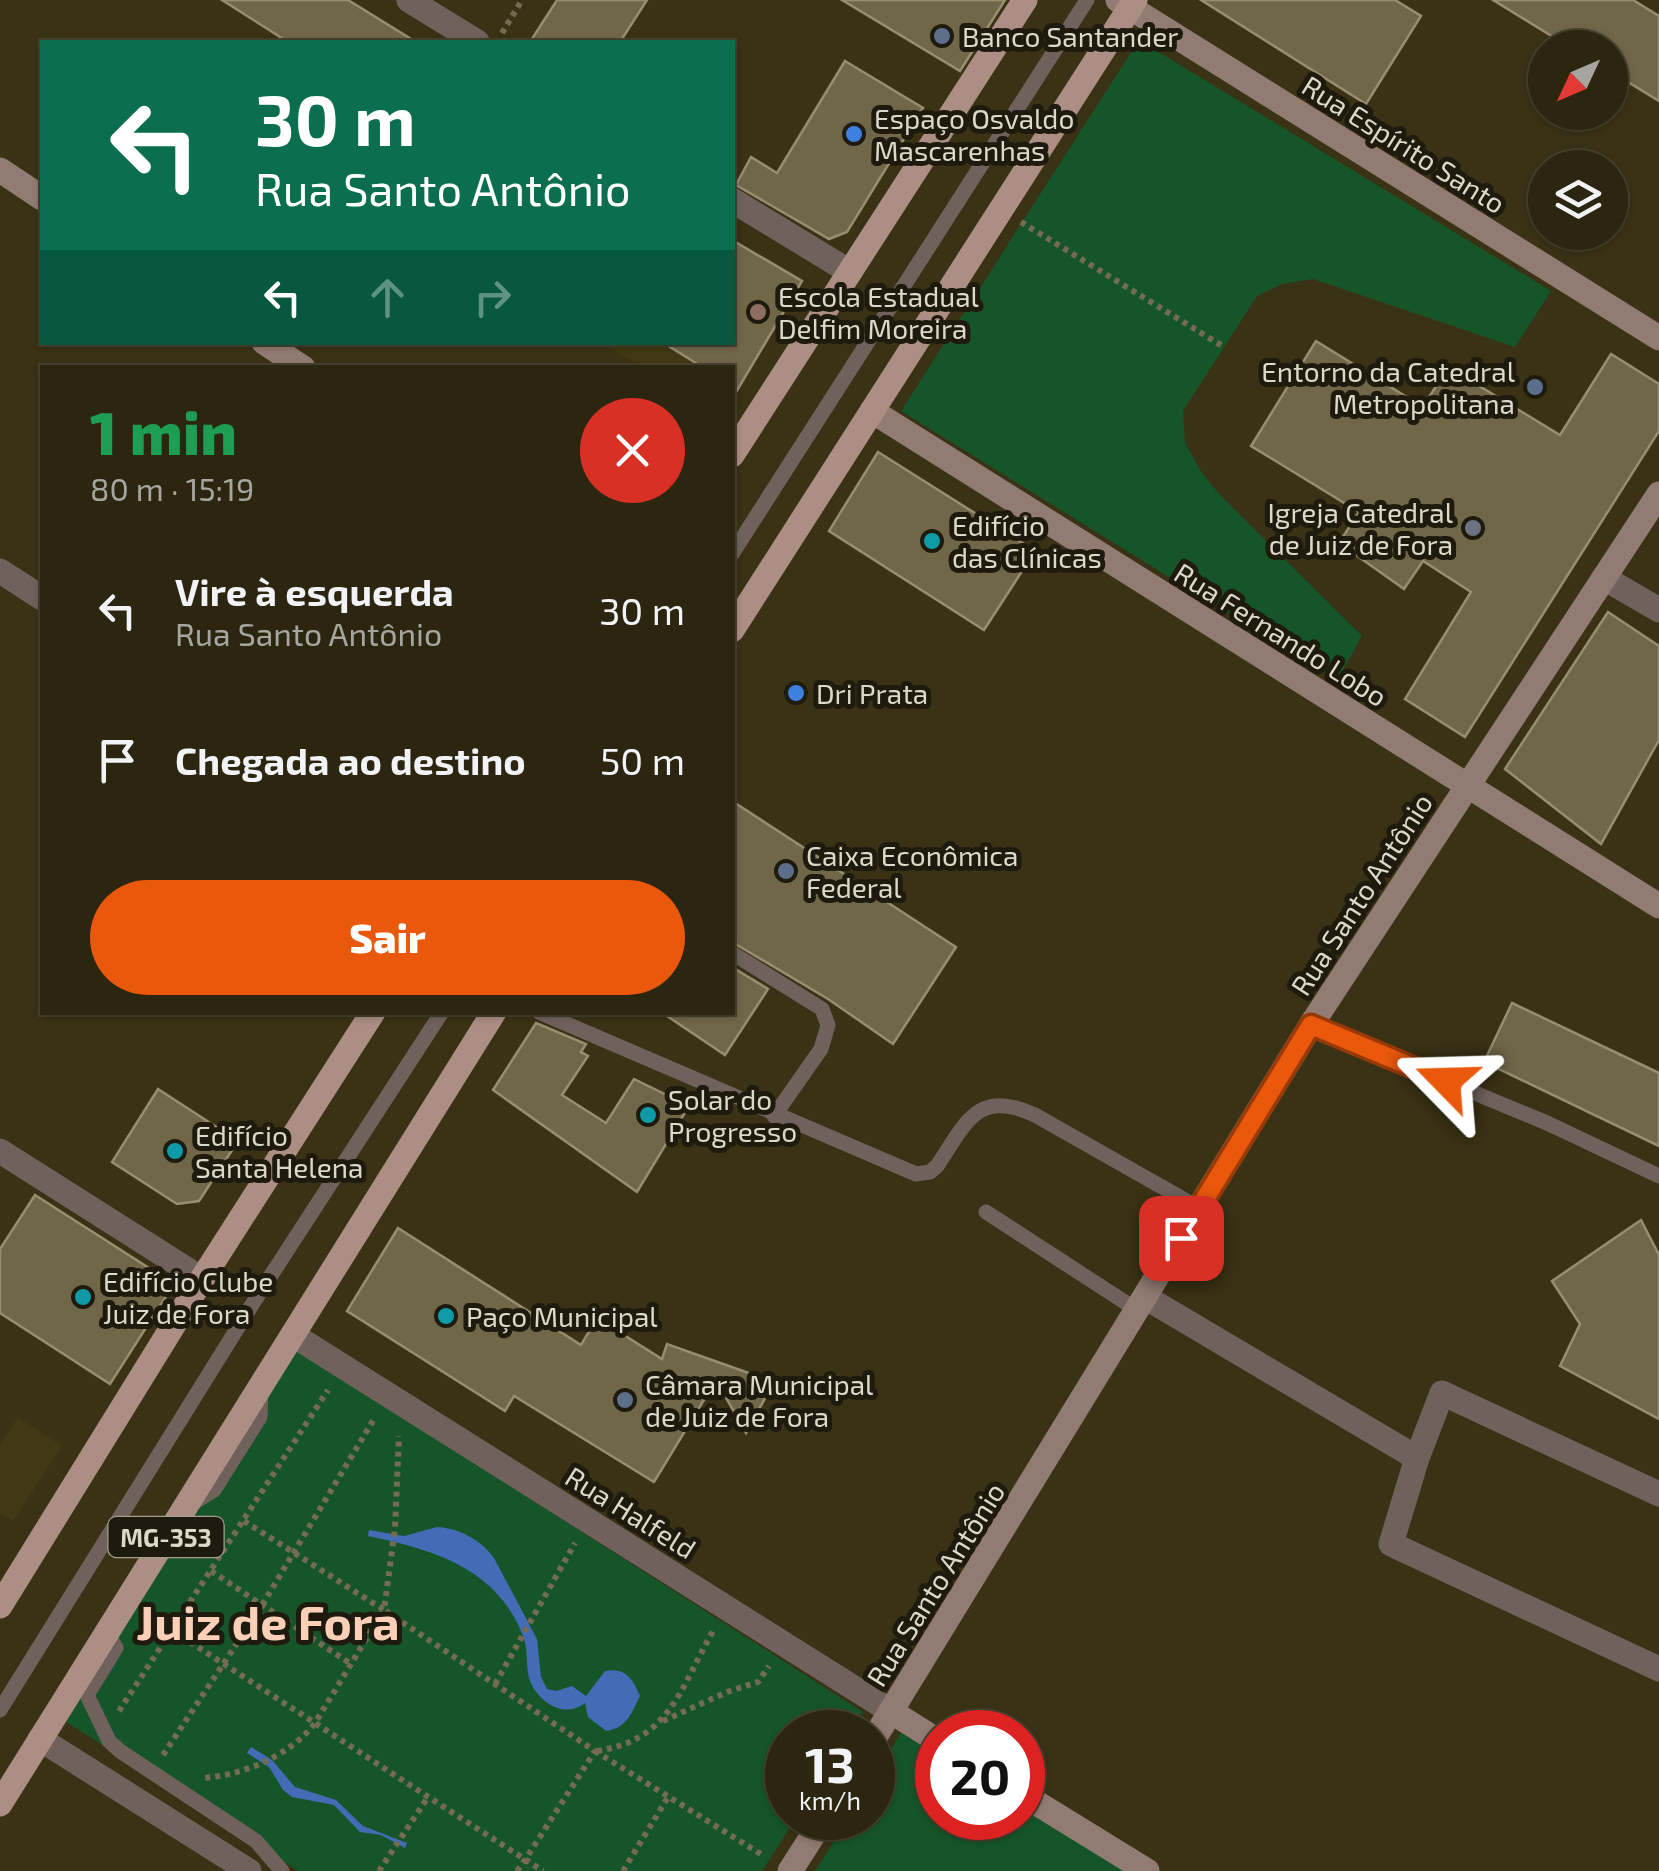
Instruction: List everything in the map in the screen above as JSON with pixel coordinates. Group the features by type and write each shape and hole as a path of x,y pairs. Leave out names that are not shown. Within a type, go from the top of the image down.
{"main road":[{"path":"735,450 1026,0"},
{"path":"735,624 1001,210 1128,3"},
{"path":"0,1606 202,1278 372,1015"},
{"name":"MG-353","path":"0,1804 492,1015"}],"street":[{"path":"409,0 474,40"},
{"name":"Rua Espírito Santo","path":"1128,3 1659,338"},
{"path":"0,170 40,197"},
{"path":"735,202 850,272"},
{"path":"268,345 298,365"},
{"name":"Rua Fernando Lobo","path":"872,411 1659,906"},
{"name":"Rua Santo Antônio","path":"893,1710 1311,1025 1659,494"},
{"path":"0,572 40,597"},
{"path":"1604,578 1659,610"},
{"path":"0,1151 202,1278"},
{"path":"1141,1304 1416,1458"},
{"name":"Rua Halfeld","path":"292,1336 889,1710"},
{"path":"1659,1494 1442,1393 1416,1458 1391,1544 1659,1669"},
{"path":"40,1739 249,1871"},
{"path":"1045,1808 1147,1871"},
{"path":"790,1871 810,1840"}],"lane":[{"path":"735,549 1087,0"},
{"path":"735,955 822,1009 828,1024 821,1050 774,1116"},
{"path":"0,1710 250,1309 440,1015"},
{"path":"545,1015 916,1174 938,1166 970,1116 988,1105 1015,1106 1199,1208"},
{"path":"1311,1025 1547,1123 1659,1176"},
{"path":"986,1212 1141,1304"},
{"path":"107,1632 116,1648 87,1695 105,1732 120,1751 256,1842 282,1871"}],"path":[{"path":"498,40 522,0"},
{"path":"1001,210 1224,348"},
{"path":"105,1732 344,1366"},
{"path":"326,1394 342,1403"},
{"path":"157,1765 261,1606 390,1396"},
{"path":"191,1780 224,1776 251,1767 298,1741 315,1724 384,1610 395,1528 399,1438 390,1396"},
{"path":"357,1412 416,1447"},
{"path":"244,1521 595,1751 764,1856"},
{"path":"495,1684 576,1544 560,1534"},
{"path":"211,1571 351,1664"},
{"path":"662,1722 714,1628"},
{"path":"173,1631 543,1871"},
{"path":"518,1871 595,1751 626,1746 662,1722 758,1682 772,1662"},
{"path":"379,1871 428,1797"},
{"path":"623,1871 668,1797"}],"shaded area":[{"name":"Escola Estadual Delfim Moreira","path":"735,241 802,281 735,393 735,365 638,365 605,345 735,345"},
{"path":"18,1417 62,1446 13,1521 0,1513 0,1445"}],"green space":[{"path":"1139,40 1551,291 1515,347 1313,279 1282,284 1257,296 1183,411 1185,443 1219,494 1362,636 1337,681 901,411"},
{"path":"296,1349 860,1710 765,1710 765,1840 782,1840 762,1871 298,1871 65,1721"},
{"path":"904,1728 915,1735 915,1840 1045,1840 1045,1817 1132,1871 815,1871 835,1840 895,1840 895,1743"}],"water":[{"path":"437,1527 469,1536 494,1558 537,1639 541,1677 547,1689 556,1691 572,1686 586,1696 605,1671 623,1672 631,1679 640,1696 624,1723 606,1731 588,1717 585,1703 571,1709 557,1708 539,1695 531,1683 525,1643 512,1613 479,1578 438,1555 368,1536 369,1530 404,1536"},
{"path":"251,1747 272,1760 295,1787 336,1800 363,1826 407,1843 405,1848 381,1835 360,1832 334,1805 292,1797 269,1767 247,1753"}],"building":[{"path":"222,0 348,0 413,40 285,40"},
{"path":"557,0 647,0 621,40 531,40"},
{"name":"Banco Santander","path":"842,0 1005,0 960,71"},
{"path":"1201,0 1395,0 1421,16 1366,104"},
{"path":"1493,0 1633,0 1659,16 1659,101 1628,82 1628,30 1542,30"},
{"name":"Espaço Osvaldo Mascarenhas","path":"845,61 923,108 847,232 829,239 736,185 751,157 777,173"},
{"name":"Escola Estadual Delfim Moreira","path":"735,242 802,281 735,394 735,365 699,365 667,345 735,345"},
{"name":"Igreja Catedral de Juiz de Fora","path":"1316,341 1423,407 1448,367 1560,435 1611,354 1659,384 1659,431 1465,737 1405,699 1471,592 1423,561 1404,589 1339,543 1359,512 1251,446"},
{"name":"Edifício das Clínicas","path":"878,452 1035,551 984,630 829,531"},
{"path":"1608,612 1659,646 1659,740 1601,844 1505,769"},
{"name":"Caixa Econômica Federal","path":"735,803 956,947 893,1044 828,999 735,944"},
{"path":"735,969 768,989 725,1055 665,1015 735,1015"},
{"path":"1512,1003 1659,1073 1659,1146 1484,1062"},
{"name":"Solar do Progresso","path":"536,1023 586,1044 581,1052 588,1056 562,1095 606,1123 634,1079 689,1106 637,1192 493,1090"},
{"name":"Edifício Santa Helena","path":"158,1089 238,1141 199,1201 177,1204 112,1162"},
{"name":"Edifício Clube Juiz de Fora","path":"35,1195 174,1284 110,1384 0,1313 0,1249"},
{"path":"1641,1220 1659,1255 1659,1419 1560,1366 1580,1324 1552,1281"},
{"path":"398,1228 581,1345 597,1318 662,1359 667,1344 774,1382 746,1433 716,1380 654,1482 514,1396 505,1411 347,1311"}],"place":[{"name":"Banco Santander","path":"942,36"},
{"name":"Espaço Osvaldo Mascarenhas","path":"854,134"},
{"name":"Escola Estadual Delfim Moreira","path":"758,312"},
{"name":"Entorno da Catedral Metropolitana","path":"1535,387"},
{"name":"Igreja Catedral de Juiz de Fora","path":"1473,528"},
{"name":"Edifício das Clínicas","path":"932,541"},
{"name":"Dri Prata","path":"796,693"},
{"name":"Caixa Econômica Federal","path":"786,871"},
{"name":"Solar do Progresso","path":"648,1115"},
{"name":"Edifício Santa Helena","path":"175,1151"},
{"name":"Edifício Clube Juiz de Fora","path":"83,1297"},
{"name":"Paço Municipal","path":"446,1316"},
{"name":"Câmara Municipal de Juiz de Fora","path":"625,1400"}],"district":[{"name":"Juiz de Fora","path":"268,1621"}],"route":[{"path":"1181,1238 1311,1025 1446,1081"}]}
